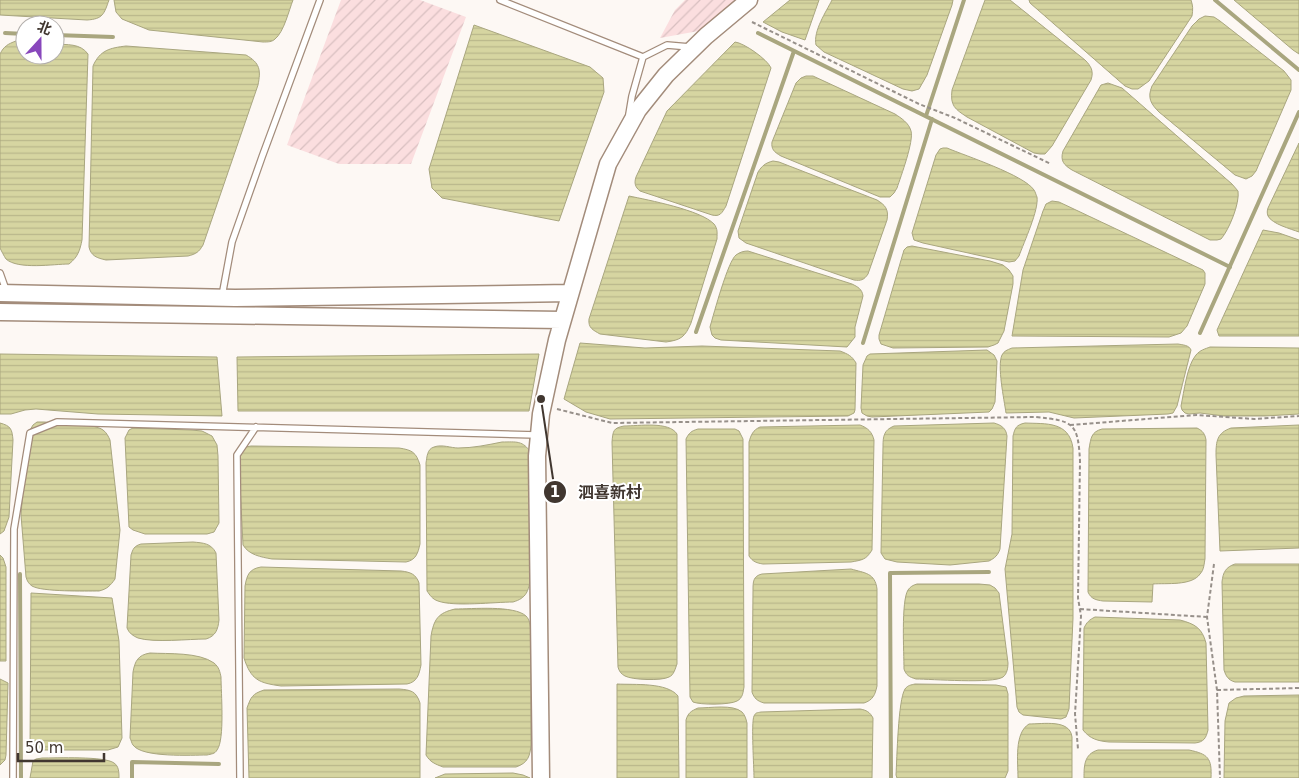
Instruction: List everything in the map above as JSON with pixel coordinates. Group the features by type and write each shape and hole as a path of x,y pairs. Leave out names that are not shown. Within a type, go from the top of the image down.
{"main road":[{"path":"540,778 537,456 543,405 562,320 608,164 638,110 666,75 694,47 749,0"},
{"path":"3,293 222,297 570,292"},
{"path":"0,312 562,320"}],"lane":[{"path":"222,297 232,242 320,0"},
{"path":"500,0 643,57"},
{"path":"626,132 632,96 643,57 667,45 694,47"},
{"path":"0,274 3,293"},
{"path":"13,778 14,529 30,433 57,422 539,435"},
{"path":"240,778 237,455 256,427"}],"path":[{"path":"752,22 919,104 956,118 1051,164"},
{"path":"543,405 612,423 1036,417 1062,421 1070,425 1076,432 1079,447 1078,598 1081,616 1075,714 1078,749"},
{"path":"1070,425 1197,415 1254,420 1299,416"},
{"path":"1214,564 1207,616 1218,690 1220,778"},
{"path":"1080,609 1207,616"},
{"path":"1218,690 1299,688"}],"shaded area":[{"path":"0,0 109,0 106,9 100,17 87,20 65,19 65,15 0,15"},
{"path":"114,0 293,0 284,26 278,36 273,41 263,42 149,30 122,19 116,12"},
{"path":"341,0 420,0 466,17 411,164 339,164 287,145"},
{"path":"685,0 738,0 704,30 660,38 675,10"},
{"path":"790,0 819,0 805,40 782,32 763,22"},
{"path":"832,0 953,0 927,75 919,89 912,91 903,89 824,52 816,45 818,28"},
{"path":"985,0 1010,0 1085,60 1091,69 1091,80 1052,146 1045,154 1034,153 967,117 954,106 952,90"},
{"path":"1029,0 1191,0 1193,11 1192,16 1149,81 1138,89 1132,89 1125,86 1030,3"},
{"path":"1234,0 1299,0 1299,54 1293,50"},
{"path":"1205,16 1214,17 1220,21 1284,71 1291,80 1291,90 1256,171 1246,179 1235,175 1159,112 1151,100 1152,86 1192,26"},
{"path":"474,25 590,67 603,78 604,92 559,221 442,198 432,188 429,169"},
{"path":"15,42 15,65 65,65 65,45 77,46 88,54 82,240 75,259 69,264 36,266 19,264 6,259 0,248 0,54 7,46"},
{"path":"735,42 755,52 771,68 723,211 719,215 712,215 640,191 635,185 636,177 667,111"},
{"path":"126,46 246,55 258,67 258,85 203,245 197,252 188,256 106,260 91,253 89,247 93,66 102,53"},
{"path":"806,76 813,76 895,114 908,126 911,131 909,150 897,188 890,197 880,197 776,153 772,147 772,142 796,83"},
{"path":"1108,83 1122,88 1238,191 1233,216 1221,239 1210,240 1072,170 1062,160 1063,151 1101,85"},
{"path":"1299,143 1299,232 1273,221 1267,212"},
{"path":"943,148 1007,172 1028,184 1034,191 1037,197 1036,210 1019,256 1015,261 1009,262 914,240 912,233 936,155"},
{"path":"773,161 877,200 884,206 887,210 887,220 868,274 864,279 854,280 746,243 739,238 738,231 758,172 764,165"},
{"path":"629,196 698,214 714,224 717,231 717,239 691,323 687,332 675,340 666,342 600,334 589,325 589,319"},
{"path":"1052,201 1059,202 1203,270 1205,273 1205,284 1187,326 1181,333 1169,337 1012,336 1023,270 1043,211 1046,204"},
{"path":"1263,230 1299,240 1299,336 1219,336 1217,330"},
{"path":"912,246 990,261 1003,265 1009,270 1013,276 1013,284 1004,331 998,343 988,347 893,348 881,344 879,335 904,250"},
{"path":"748,251 852,284 859,288 863,296 855,327 855,337 847,347 721,340 715,338 710,327 725,277 736,255"},
{"path":"580,343 645,348 702,346 840,351 850,356 856,363 855,410 854,413 848,416 610,419 586,412 564,399"},
{"path":"1178,344 1187,346 1191,350 1177,406 1173,413 1074,418 1049,412 1006,413 1000,367 1002,355 1012,348"},
{"path":"1210,347 1299,348 1299,414 1224,416 1185,413 1181,406 1190,365 1198,353"},
{"path":"987,350 994,355 997,361 995,402 989,412 872,417 862,413 863,365 870,354"},
{"path":"0,354 217,357 222,416 98,414 36,409 11,414 0,414"},
{"path":"539,354 529,411 238,411 237,357"},
{"path":"37,422 92,426 103,430 110,440 120,530 115,579 110,585 99,591 64,591 37,588 32,586 27,580 21,515 27,435"},
{"path":"0,423 10,428 13,440 9,517 4,531 0,534"},
{"path":"994,423 1003,427 1007,436 1000,549 997,555 989,561 950,565 897,562 885,559 881,553 883,442 886,431 894,426"},
{"path":"1025,423 1048,424 1062,428 1071,439 1073,448 1073,618 1069,709 1066,717 1061,719 1023,715 1017,707 1005,569 1012,534 1013,436 1016,427"},
{"path":"860,425 869,431 874,440 872,550 868,556 851,562 763,564 754,561 749,556 749,442 754,431 760,427"},
{"path":"1299,425 1299,548 1220,551 1216,455 1218,438 1223,432 1231,428"},
{"path":"624,426 661,426 673,430 677,434 677,664 671,676 660,679 640,679 625,676 618,667 612,442 614,431"},
{"path":"133,428 202,431 212,436 217,445 218,456 219,523 214,532 207,534 145,534 129,527 125,438 129,430"},
{"path":"1197,428 1201,430 1206,440 1205,559 1201,572 1196,578 1185,582 1153,584 1152,602 1103,601 1094,599 1088,592 1089,449 1092,436 1102,429"},
{"path":"698,429 735,429 739,431 743,439 744,687 742,695 737,701 728,703 697,703 693,702 690,697 686,439 690,432"},
{"path":"502,442 522,444 531,453 531,578 528,590 524,596 513,602 464,604 445,603 436,600 427,591 426,463 428,454 432,448 437,446 464,448"},
{"path":"245,447 399,448 413,452 420,465 420,544 416,556 406,562 272,559 249,551 243,545 239,464 240,456"},
{"path":"193,542 209,545 216,553 219,620 216,632 206,639 153,640 134,636 127,628 131,555 133,549 141,544"},
{"path":"0,555 6,567 6,661 0,661"},
{"path":"1235,564 1299,564 1299,682 1235,682 1227,676 1224,670 1222,582 1225,570"},
{"path":"261,567 401,571 412,574 419,583 421,665 417,678 407,684 281,686 261,682 253,676 244,658 245,586 249,573"},
{"path":"851,569 869,574 874,580 877,589 877,686 873,697 864,703 764,703 755,698 752,692 753,582 755,578 762,574"},
{"path":"917,584 979,584 990,585 995,588 999,593 1008,663 1007,671 1003,677 961,681 916,679 907,674 904,669 904,605 908,590"},
{"path":"31,593 112,598 119,641 122,738 118,747 108,750 30,750"},
{"path":"492,608 512,610 526,616 529,621 531,630 531,745 528,759 516,767 443,767 433,762 426,755 431,636 435,621 444,613 455,609"},
{"path":"1095,617 1180,620 1194,625 1200,630 1206,643 1208,730 1203,741 1195,743 1109,742 1088,736 1083,730 1084,628 1088,621"},
{"path":"150,653 183,654 208,659 220,671 222,726 219,745 214,753 207,755 156,754 138,749 133,744 130,738 133,672 138,659"},
{"path":"0,679 8,683 6,755 5,760 0,765"},
{"path":"617,684 658,686 666,688 678,696 679,778 617,778"},
{"path":"915,684 996,685 1006,687 1008,694 1008,771 1005,778 897,778 897,744 901,705 905,689"},
{"path":"399,689 412,692 417,696 420,703 420,778 249,778 247,708 251,699 257,693 264,690"},
{"path":"1299,695 1299,778 1224,778 1225,721 1229,703 1236,698 1244,696"},
{"path":"727,707 743,713 747,723 747,778 686,778 686,720 690,712 698,708"},
{"path":"860,709 871,714 873,718 872,778 754,778 753,720 756,713"},
{"path":"1048,723 1061,725 1070,731 1072,737 1072,778 1018,778 1019,741 1024,728 1029,724"},
{"path":"1098,750 1189,750 1201,753 1208,758 1211,766 1211,778 1084,778 1087,757"},
{"path":"42,758 80,758 109,761 117,766 119,778 30,778 33,761"},
{"path":"513,773 530,778 435,778 445,774"}],"waterway":[{"path":"926,116 964,0"},
{"path":"1215,0 1299,70"},
{"path":"5,33 15,34"},
{"path":"758,33 1230,267"},
{"path":"65,35 113,37"},
{"path":"696,332 794,51"},
{"path":"1200,333 1299,112"},
{"path":"863,343 932,119"},
{"path":"891,778 890,573 989,572"},
{"path":"20,574 21,778"},
{"path":"132,778 132,762 219,764"}],"place":[{"name":"泗喜新村","path":"541,399"}]}
